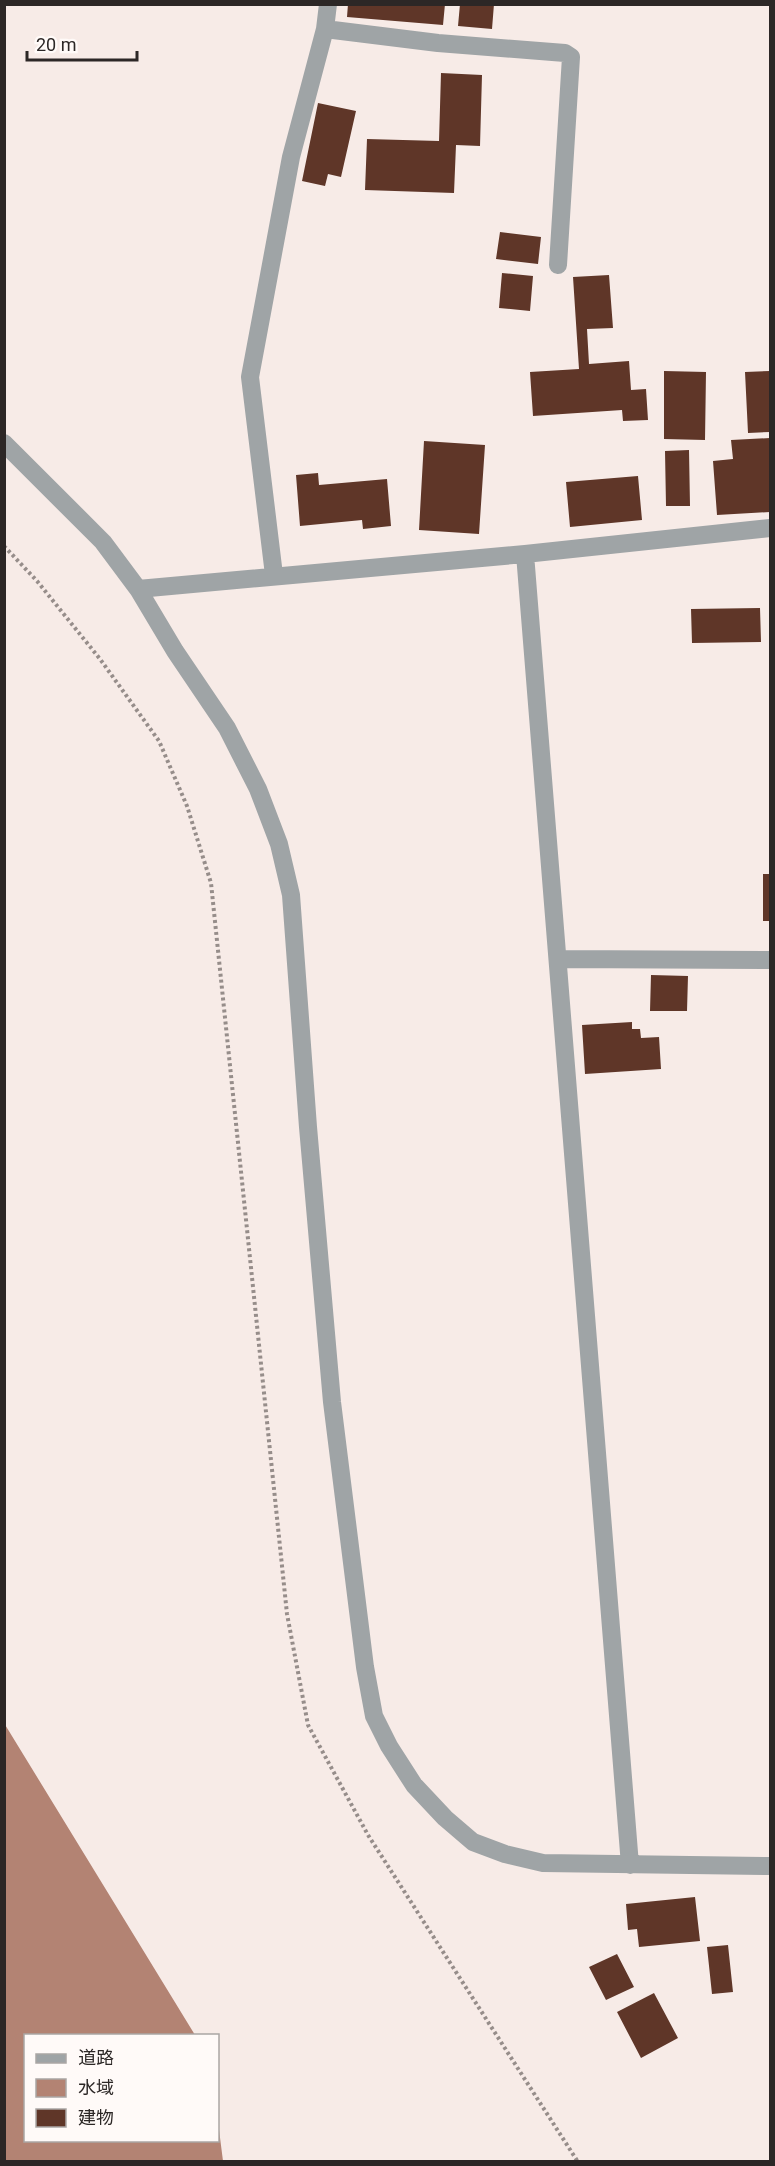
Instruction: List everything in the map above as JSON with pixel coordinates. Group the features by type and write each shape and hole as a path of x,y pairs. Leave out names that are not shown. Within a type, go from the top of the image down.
{"street":[{"path":"274,575 250,377 291,157 325,29 328,4"},
{"path":"325,29 438,43 564,53 571,57 558,265"},
{"path":"4,443 103,542 138,589 175,651 227,728 253,779 279,844 291,895 332,1402 365,1667 375,1716 389,1746 414,1785 445,1818 473,1842 505,1854 543,1863 771,1866"},
{"path":"138,589 525,554 771,528"},
{"path":"525,554 630,1865"},
{"path":"558,959 771,960"}],"path":[{"path":"4,546 37,581 100,659 159,741 187,806 211,883 287,1614 308,1725 368,1835 578,2162"}],"water":[{"path":"4,1723 194,2034 24,2034 24,2142 219,2142 219,2130 223,2161 5,2161"}],"building":[{"path":"348,4 445,4 443,25 347,17"},
{"path":"460,4 494,4 492,29 458,26"},
{"path":"441,73 482,75 480,146 456,145 454,193 365,190 367,139 439,141"},
{"path":"318,103 356,111 341,177 328,174 325,186 302,181"},
{"path":"500,232 541,237 538,264 496,259"},
{"path":"502,273 533,276 530,311 499,308"},
{"path":"609,275 613,328 587,329 589,364 629,361 631,390 646,389 648,420 623,421 622,410 533,416 530,372 579,369 573,277"},
{"path":"664,371 706,372 705,440 664,439"},
{"path":"770,371 770,432 748,433 745,372"},
{"path":"770,438 770,512 717,515 713,461 733,459 731,440"},
{"path":"424,441 485,445 479,534 419,530"},
{"path":"689,450 690,506 666,506 665,451"},
{"path":"318,473 319,485 387,479 391,526 363,529 362,520 300,526 296,475"},
{"path":"638,476 642,520 570,527 566,482"},
{"path":"760,608 761,642 692,643 691,609"},
{"path":"763,874 770,874 770,921 763,921"},
{"path":"651,975 688,976 687,1011 650,1011"},
{"path":"632,1022 632,1029 640,1029 641,1038 659,1037 661,1069 585,1074 582,1025"},
{"path":"695,1897 700,1941 639,1947 637,1929 628,1930 626,1904"},
{"path":"728,1945 733,1992 712,1994 707,1947"},
{"path":"617,1954 634,1987 606,2000 589,1967"},
{"path":"654,1993 678,2038 641,2058 617,2012"}]}
